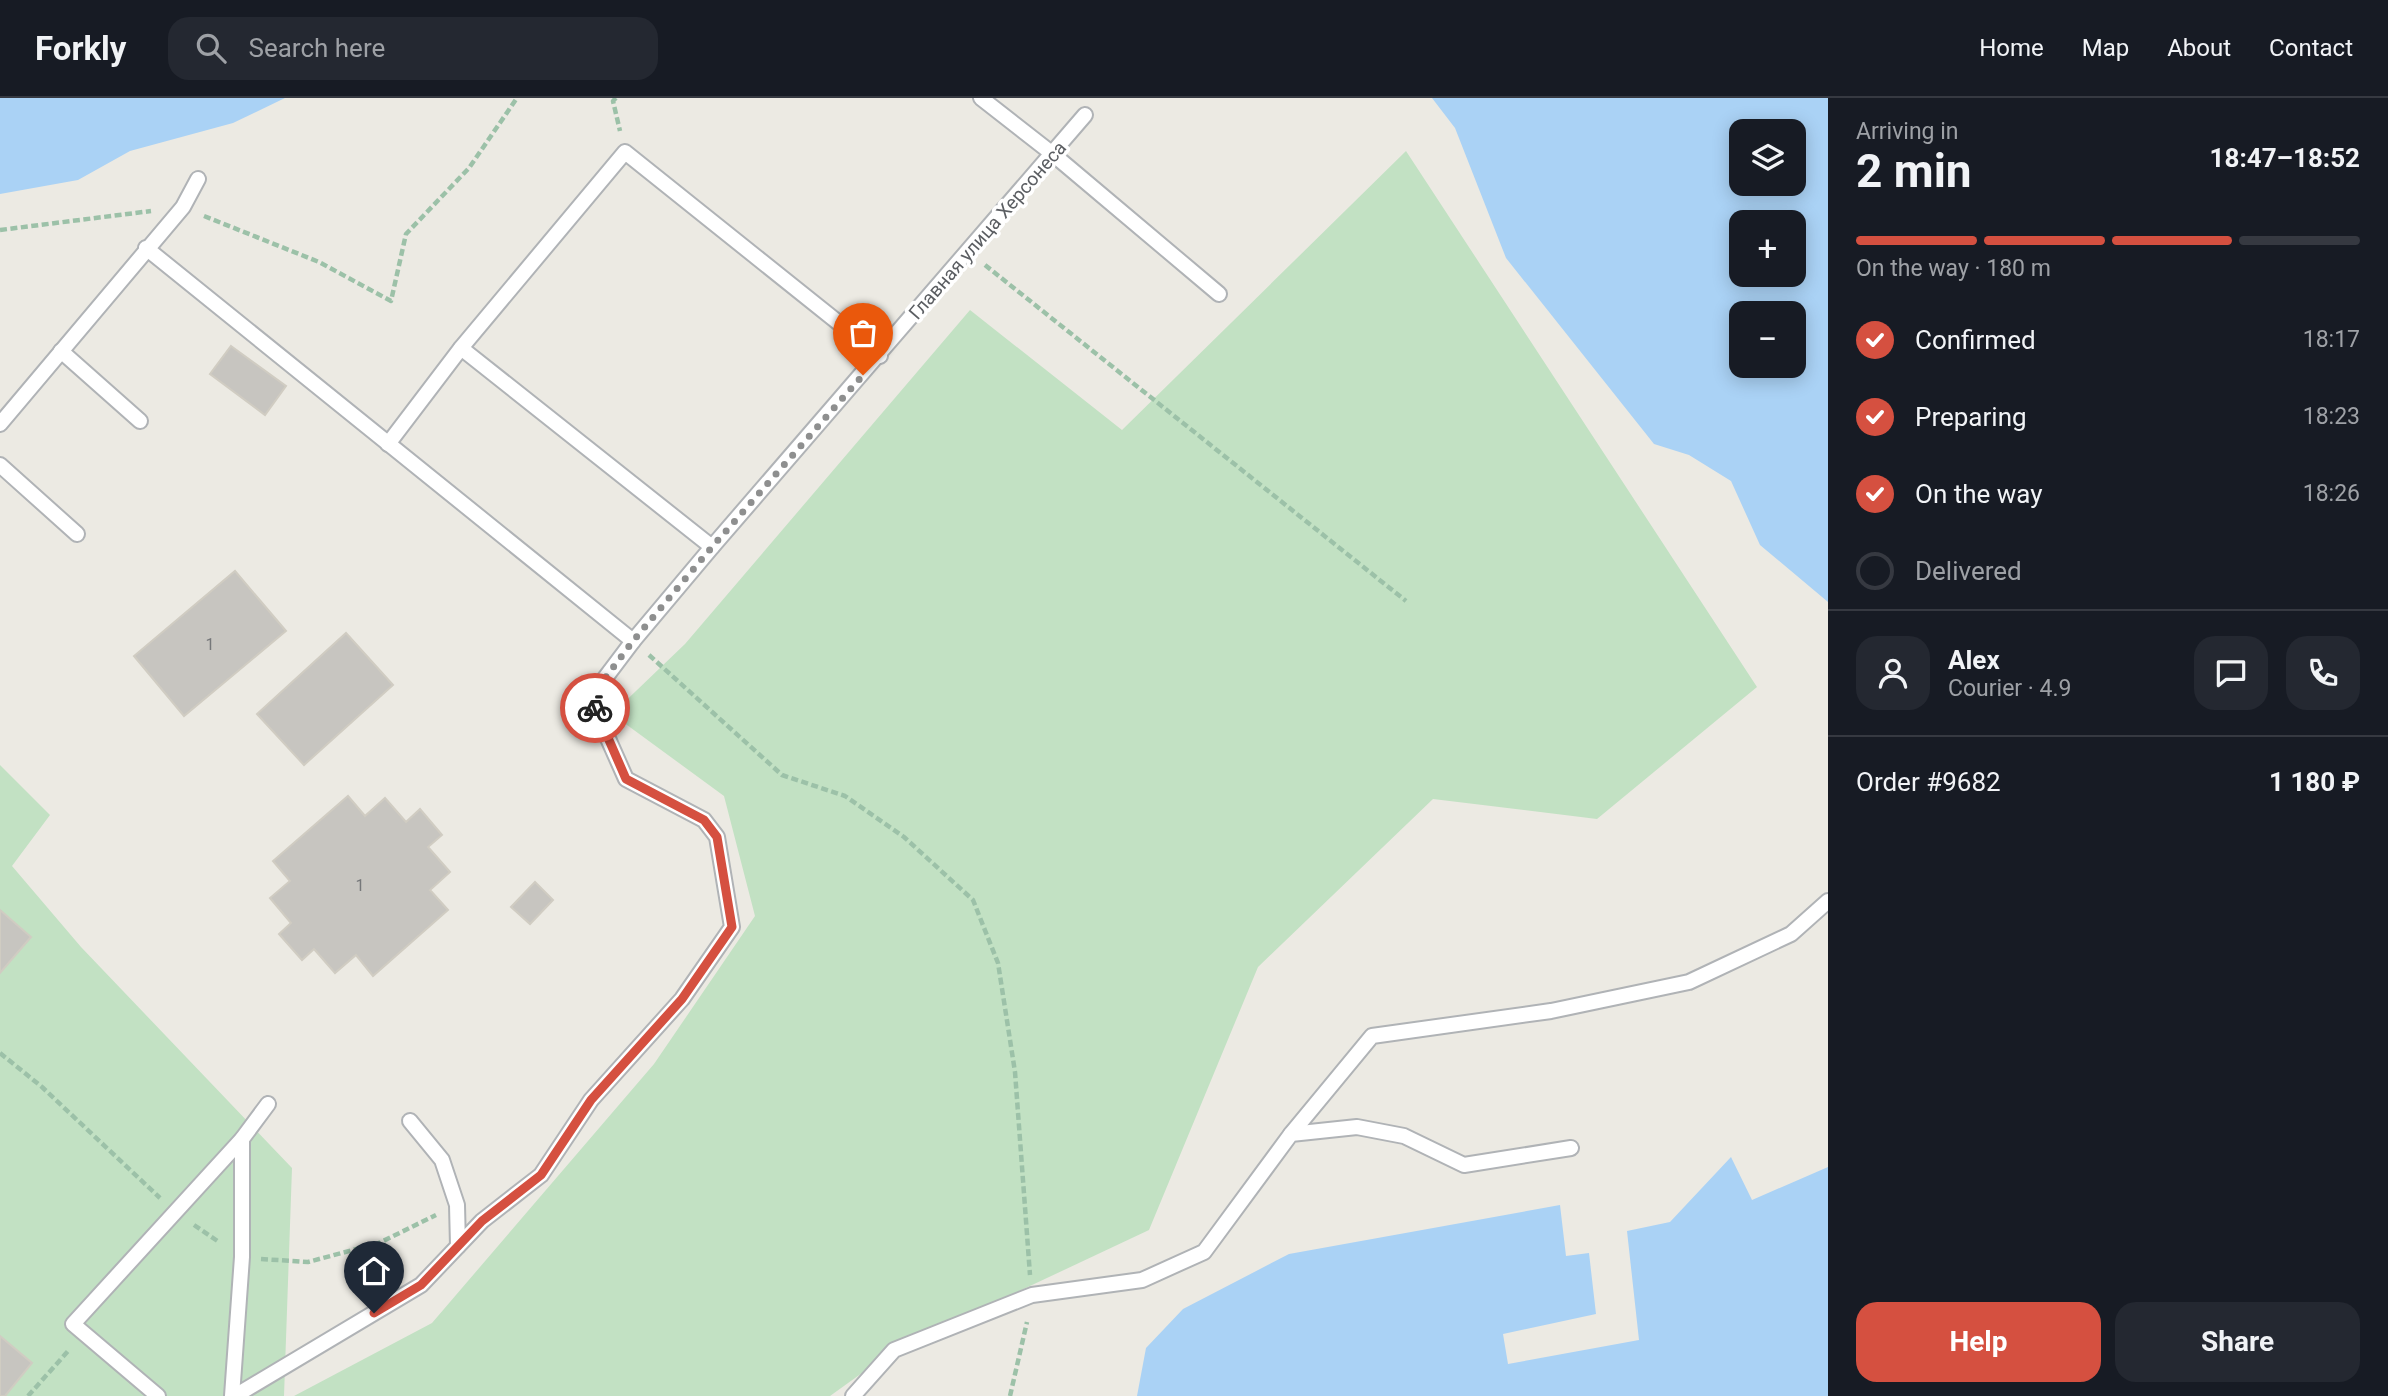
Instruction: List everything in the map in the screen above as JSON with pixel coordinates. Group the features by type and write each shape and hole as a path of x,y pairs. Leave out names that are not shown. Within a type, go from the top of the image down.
{"lane":[{"path":"981,98 1054,155 1219,294"},
{"name":"Главная улица Херсонеса","path":"458,1246 482,1221 541,1175 591,1100 682,999 732,927 717,837 704,820 626,779 590,698 633,641 712,547 880,356 966,250 1054,155 1085,115"},
{"path":"388,444 461,348 625,152 880,356"},
{"path":"0,424 183,207 198,179"},
{"path":"146,248 633,641"},
{"path":"461,348 712,547"},
{"path":"61,351 140,421"},
{"path":"0,465 77,534"},
{"path":"853,1396 894,1350 1032,1296 1142,1280 1204,1252 1291,1134 1372,1036 1551,1011 1689,982 1791,934 1828,901"},
{"path":"159,1396 73,1324 242,1139 268,1104"},
{"path":"234,1396 421,1285 458,1246 457,1205 442,1160 410,1121"},
{"path":"1291,1134 1357,1127 1404,1136 1464,1165 1571,1147"},
{"path":"234,1396 242,1257 242,1139"}],"path":[{"path":"0,230 183,207 319,262 391,301 406,234 469,168 517,98"},
{"path":"615,98 613,101 625,152"},
{"path":"966,250 1406,601"},
{"path":"633,641 782,775 845,796 904,837 973,900 998,963 1015,1072 1032,1296 1010,1396"},
{"path":"28,1396 84,1334"}],"green space":[{"path":"1406,151 1757,687 1597,819 1433,799 1258,967 1149,1230 894,1350 830,1396 294,1396 432,1323 654,1064 755,916 724,796 612,714 685,644 970,310 1122,430"},
{"path":"0,765 50,815 12,866 81,947 292,1168 284,1396 0,1396"}],"water":[{"path":"0,98 285,98 233,123 130,151 78,180 0,194"},
{"path":"1432,98 1828,98 1828,602 1760,545 1731,481 1689,455 1654,444 1506,258 1455,128"},
{"path":"1731,1157 1752,1200 1828,1167 1828,1396 1137,1396 1146,1348 1183,1309 1289,1254 1560,1205 1566,1256 1589,1253 1596,1314 1503,1334 1508,1364 1639,1340 1627,1231 1670,1222"}],"building":[{"path":"231,346 286,386 265,415 210,374"},
{"path":"235,571 286,631 184,716 134,656"},
{"path":"346,633 393,685 304,765 257,714"},
{"path":"348,796 365,816 385,798 406,822 420,809 442,835 428,847 450,872 430,890 448,910 373,976 356,955 335,973 314,949 302,960 279,934 291,923 270,898 290,881 273,861"},
{"path":"535,882 553,900 530,924 511,907"},
{"path":"0,910 31,937 0,973"},
{"path":"0,1336 32,1363 5,1396 0,1396"}],"way so far":[{"path":"595,708 590,698 633,641 863,375"}],"route":[{"path":"374,1313 421,1285 482,1221 541,1175 591,1100 682,999 732,927 717,837 704,820 626,779 595,708"}]}
